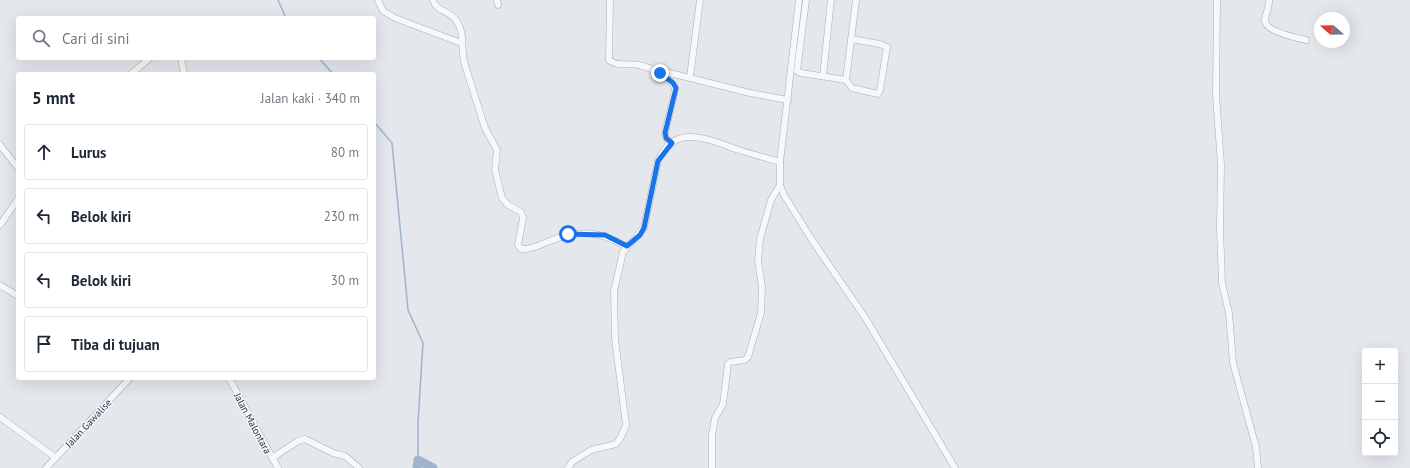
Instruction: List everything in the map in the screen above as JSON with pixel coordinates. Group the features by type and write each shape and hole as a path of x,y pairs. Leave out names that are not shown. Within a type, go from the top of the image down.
{"street":[{"path":"378,0 383,11 395,18 461,43"},
{"path":"433,0 438,9 455,19 463,36 461,43 465,64 485,128 497,150 495,170 502,198 508,205 521,212 523,218 518,237 518,246 521,249 528,250 560,237 577,233 605,235 627,246"},
{"path":"610,0 609,60 614,63 639,65 660,73 690,77 715,85 788,100"},
{"path":"690,77 700,0"},
{"path":"799,0 780,162 780,185 812,240 866,319 955,468"},
{"path":"806,0 797,69 801,73 846,80 852,88 878,94 888,51 887,47 851,39"},
{"path":"823,76 831,0"},
{"path":"846,80 856,0"},
{"path":"1217,0 1216,95 1221,165 1220,229 1222,283 1229,313 1233,363 1256,447 1258,468"},
{"path":"1270,0 1265,21 1267,24 1272,29 1306,40"},
{"path":"133,72 148,60"},
{"path":"181,60 184,72"},
{"path":"660,73 673,83 676,88 665,133 666,138 672,143"},
{"path":"568,468 572,462 591,450 616,444 622,437 626,426 615,346 613,307 614,290 619,265 627,246 640,235 644,228 658,161 672,143 696,136 780,162"},
{"path":"0,145 16,165"},
{"path":"712,468 713,429 715,418 723,404 728,364 730,362 745,360 748,357 761,313 762,287 758,261 760,238 771,200 780,185"},
{"path":"0,225 16,202"},
{"path":"0,285 16,295"},
{"name":"Jalan Gawalise","path":"46,468 128,380"},
{"name":"Jalan Malontara","path":"230,380 278,468"},
{"path":"0,417 56,458"},
{"path":"272,458 298,441 304,439 345,456 359,468"}],"waterway":[{"path":"278,0 285,16"},
{"path":"321,60 331,72"},
{"path":"376,124 392,143 408,310 423,343 418,422 418,460"},
{"path":"417,468 418,460 433,468"}],"route":[{"path":"568,234 577,233 605,235 627,246 632,243 642,232 655,182 658,161 660,156 672,143 666,138 665,133 669,123 676,88 673,83 660,73"}]}
